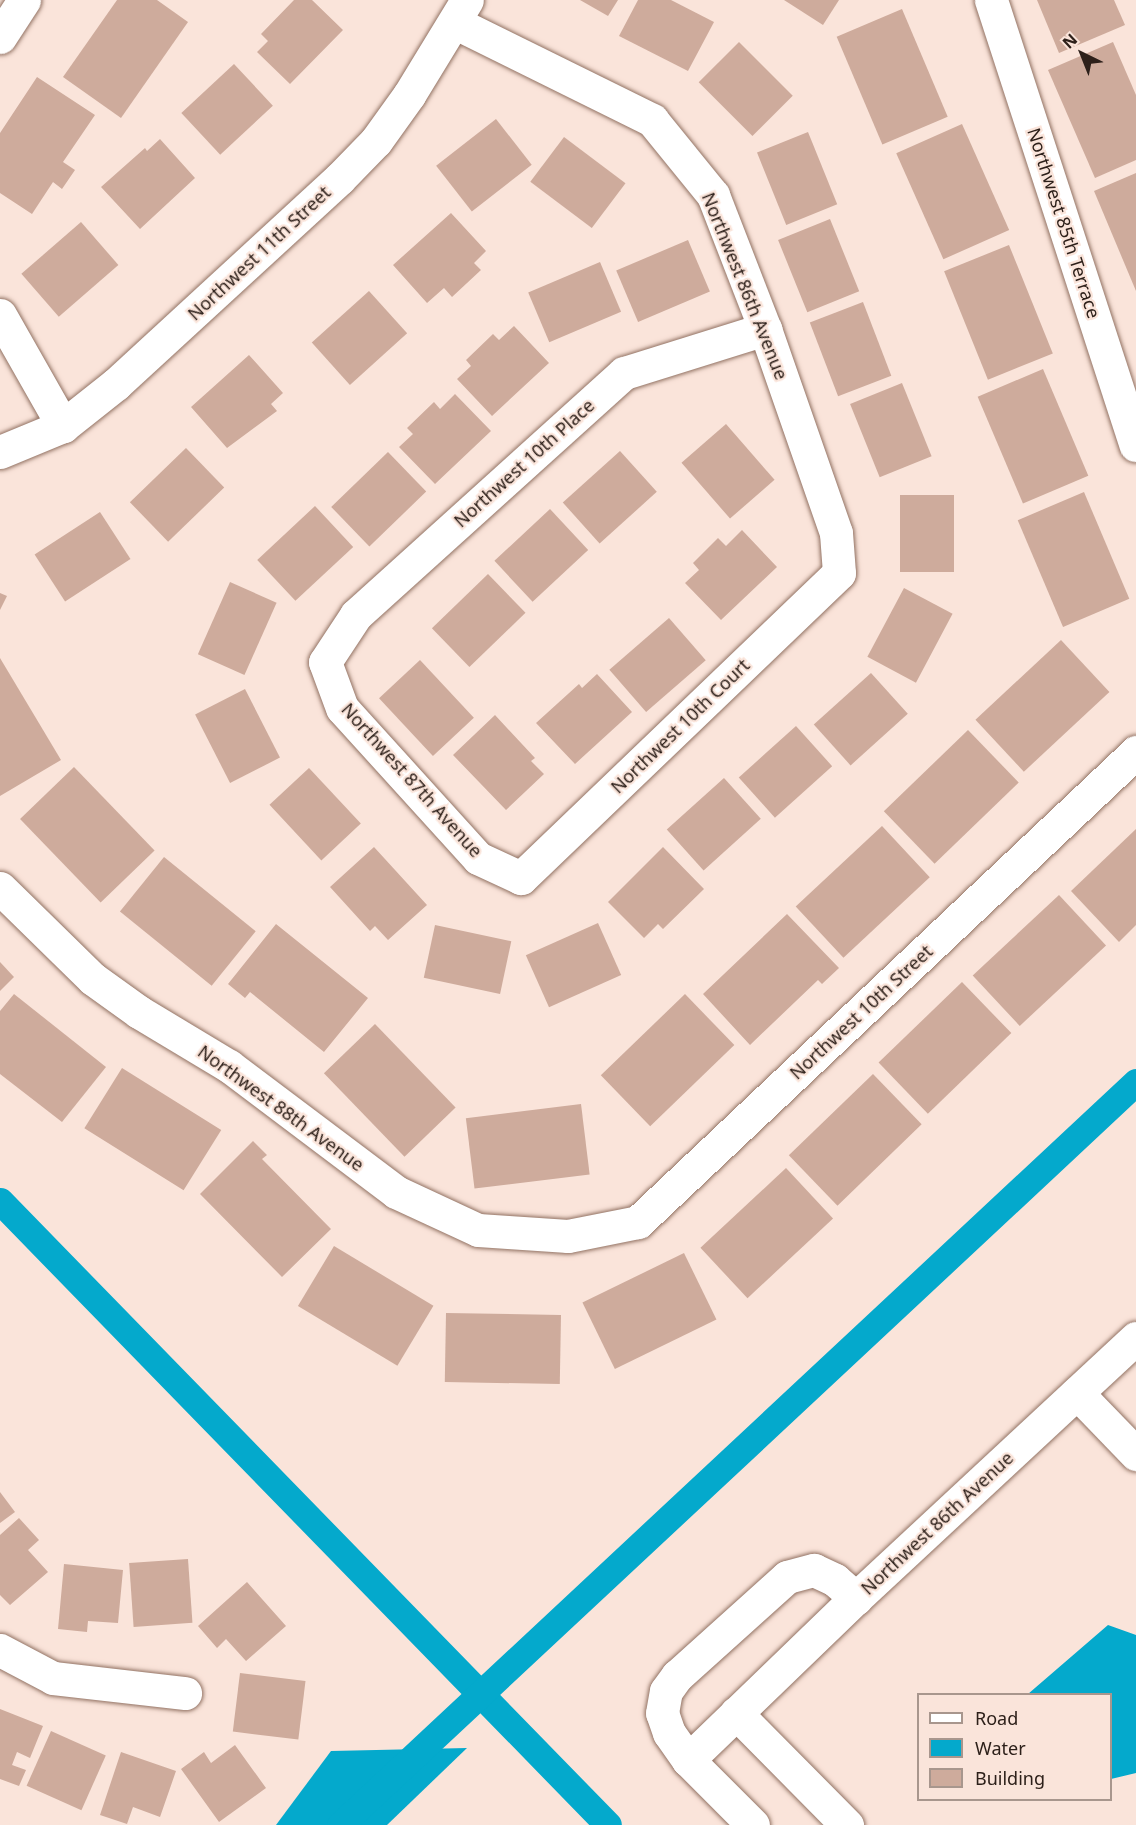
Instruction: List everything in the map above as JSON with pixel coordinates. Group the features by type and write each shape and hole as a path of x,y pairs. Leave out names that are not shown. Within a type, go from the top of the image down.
{"street":[{"path":"0,37 24,0"},
{"name":"Northwest 85th Terrace","path":"991,0 1136,446"},
{"name":"Northwest 86th Avenue","path":"461,12 651,120 713,195 765,329 836,533 839,573"},
{"name":"Northwest 11th Street","path":"0,452 63,426 207,302 346,171 382,132 461,12"},
{"path":"0,315 63,426"},
{"name":"Northwest 10th Place","path":"325,662 356,615 624,373 765,329"},
{"name":"Northwest 10th Court","path":"521,878 839,573"},
{"name":"Northwest 87th Avenue","path":"325,662 342,708 478,858 521,878"},
{"name":"Northwest 10th Street","path":"568,1236 638,1222 1136,752"},
{"name":"Northwest 88th Avenue","path":"0,888 93,979 139,1012 229,1066 396,1192 478,1230 568,1236"},
{"name":"Northwest 86th Avenue","path":"753,1825 688,1760 669,1733 662,1713 666,1691 677,1676 787,1577 814,1570 835,1580 856,1598 1136,1338"},
{"path":"1077,1393 1136,1454"},
{"path":"688,1760 856,1598"},
{"path":"0,1650 53,1678 185,1693"},
{"path":"736,1713 848,1825"}],"water":[{"path":"1108,1625 1136,1635 1136,1773 1112,1779 1112,1693 1029,1693"},
{"path":"467,1748 387,1825 276,1825 331,1751"}],"building":[{"path":"117,0 157,0 188,22 121,118 63,77"},
{"path":"294,0 312,0 343,30 290,84 257,52 268,41 261,34"},
{"path":"580,0 618,0 608,16"},
{"path":"638,0 671,0 714,22 688,71 619,36"},
{"path":"784,0 839,0 823,25"},
{"path":"1037,0 1114,0 1125,25 1059,53"},
{"path":"902,9 948,117 882,144 837,37"},
{"path":"739,42 793,96 752,136 699,82"},
{"path":"1113,42 1136,95 1136,160 1095,178 1048,70"},
{"path":"234,64 273,106 220,155 181,113"},
{"path":"37,77 95,115 63,162 75,170 62,189 53,182 32,214 0,193 0,133"},
{"path":"496,119 532,165 472,211 436,166"},
{"path":"962,124 1009,230 943,259 896,153"},
{"path":"808,132 837,204 786,225 757,153"},
{"path":"564,137 625,183 592,228 530,182"},
{"path":"160,139 195,178 140,229 101,187 145,148 147,151"},
{"path":"1136,173 1136,291 1094,191"},
{"path":"451,213 486,251 474,263 481,270 452,297 444,288 427,303 393,265"},
{"path":"830,219 859,291 807,312 778,240"},
{"path":"81,222 118,265 59,317 21,274"},
{"path":"688,240 710,292 638,322 616,270"},
{"path":"1009,245 1053,353 988,380 944,271"},
{"path":"600,262 621,312 549,342 528,292"},
{"path":"369,291 407,333 350,385 312,343"},
{"path":"863,302 891,376 838,396 810,322"},
{"path":"514,326 549,363 492,416 457,379 471,366 466,360 493,334 499,340"},
{"path":"249,355 283,393 271,404 277,411 227,448 191,407"},
{"path":"1043,369 1088,476 1023,504 978,397"},
{"path":"902,383 932,456 880,477 850,404"},
{"path":"455,394 491,431 435,484 399,447 413,434 407,428 434,402 440,409"},
{"path":"726,424 775,480 730,519 681,463"},
{"path":"186,448 224,488 168,542 130,502"},
{"path":"620,451 657,492 600,543 563,503"},
{"path":"388,452 426,492 369,546 331,507"},
{"path":"1084,492 1129,599 1063,627 1018,520"},
{"path":"900,495 954,495 954,572 900,572"},
{"path":"315,506 353,547 295,601 257,560"},
{"path":"550,509 588,550 533,602 494,561"},
{"path":"100,512 130,559 65,601 35,554"},
{"path":"742,530 777,567 721,620 685,583 699,570 693,563 718,538 726,546"},
{"path":"488,574 526,613 469,667 432,628"},
{"path":"230,582 277,603 244,675 198,654"},
{"path":"904,588 953,614 916,683 867,657"},
{"path":"0,593 7,596 0,610"},
{"path":"669,618 706,660 646,712 609,670"},
{"path":"1061,640 1109,692 1024,772 975,720"},
{"path":"0,658 61,760 0,796"},
{"path":"420,660 474,718 433,756 379,698"},
{"path":"871,673 908,714 851,765 814,725"},
{"path":"597,674 632,712 575,764 536,723 579,684 582,688"},
{"path":"245,689 280,758 230,783 195,714"},
{"path":"495,715 535,758 531,761 544,774 506,810 453,755"},
{"path":"796,726 832,766 775,818 739,778"},
{"path":"968,730 1019,783 935,864 884,811"},
{"path":"74,767 155,850 101,903 20,819"},
{"path":"309,768 361,824 321,860 270,805"},
{"path":"724,778 761,819 704,870 667,830"},
{"path":"882,826 930,877 843,958 796,906"},
{"path":"1136,829 1136,925 1119,942 1071,891"},
{"path":"374,847 427,905 388,940 375,926 370,931 330,887"},
{"path":"663,847 704,889 663,929 658,924 644,938 608,902"},
{"path":"164,857 256,931 212,986 120,911"},
{"path":"1059,895 1106,945 1020,1026 973,975"},
{"path":"787,914 839,968 822,984 818,980 750,1045 703,994"},
{"path":"598,923 621,975 549,1007 526,955"},
{"path":"276,924 368,998 324,1052 250,992 245,998 228,984"},
{"path":"435,925 511,941 500,994 424,978"},
{"path":"0,962 14,977 0,991"},
{"path":"962,982 1011,1033 928,1114 879,1063"},
{"path":"14,994 106,1067 62,1122 0,1074 0,1011"},
{"path":"685,994 734,1045 650,1126 601,1075"},
{"path":"375,1024 456,1107 405,1157 324,1073"},
{"path":"122,1068 221,1130 184,1190 84,1128"},
{"path":"873,1074 922,1124 837,1206 789,1155"},
{"path":"581,1104 590,1174 475,1189 466,1118"},
{"path":"253,1141 267,1155 262,1159 331,1229 282,1277 200,1194"},
{"path":"786,1168 833,1218 747,1298 700,1248"},
{"path":"334,1246 433,1306 397,1366 298,1306"},
{"path":"684,1253 716,1320 615,1369 582,1303"},
{"path":"446,1313 561,1315 560,1384 445,1382"},
{"path":"0,1492 15,1512 0,1523"},
{"path":"19,1518 39,1540 28,1550 48,1572 10,1605 0,1595 0,1535"},
{"path":"188,1559 192,1623 134,1627 129,1563"},
{"path":"64,1564 123,1570 118,1623 88,1621 87,1632 58,1629"},
{"path":"247,1582 286,1626 246,1661 226,1639 217,1648 198,1626"},
{"path":"240,1673 306,1681 298,1740 233,1732"},
{"path":"0,1709 43,1726 30,1758 17,1752 12,1765 26,1770 19,1786 0,1779"},
{"path":"51,1731 106,1755 81,1810 27,1786"},
{"path":"235,1745 266,1788 219,1822 181,1769 204,1752 211,1763"},
{"path":"121,1752 176,1771 160,1817 133,1807 127,1824 100,1815"}],"waterway":[{"path":"340,1825 1136,1082"},
{"path":"0,1201 608,1825"}]}
